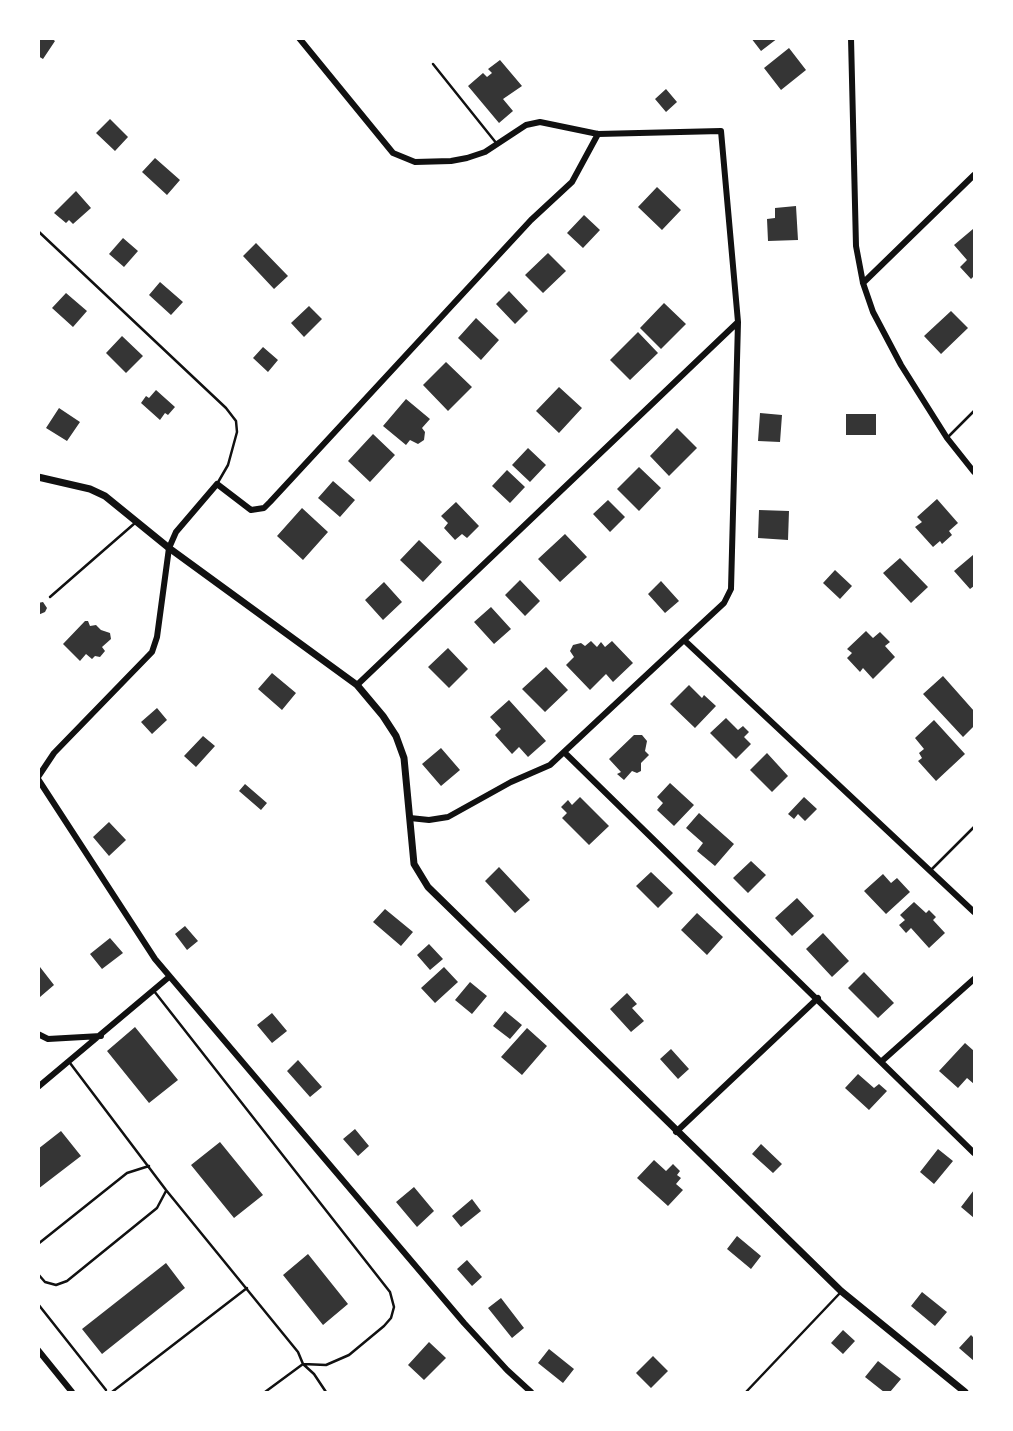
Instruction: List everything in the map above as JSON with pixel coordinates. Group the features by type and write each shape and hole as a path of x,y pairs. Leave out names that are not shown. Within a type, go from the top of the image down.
{"street":[{"path":"299,38 393,153 415,162 451,161 485,152 526,125 540,122 598,134 721,131 738,322 731,589 724,603 565,752 540,771 510,782 448,817 429,820 410,818"},
{"path":"851,38 856,246 863,283 884,336 947,438 975,471"},
{"path":"531,1392 464,1323 169,977 96,871 38,778 54,753 152,652 169,548 176,533 217,484 251,510 264,508 531,220 572,182 598,134"},
{"path":"863,283 975,174"},
{"path":"356,685 738,322"},
{"path":"38,477 90,489 105,496 138,520 169,548 356,685 383,716 396,736 404,758 414,864 428,887 841,1291 965,1392"},
{"path":"684,640 975,912"},
{"path":"565,752 975,1153"},
{"path":"38,1087 70,1063 169,977"},
{"path":"881,1061 975,979"},
{"path":"676,1132 818,998"},
{"path":"38,1034 48,1039 103,1035"},
{"path":"38,1350 72,1392"}],"lane":[{"path":"433,64 498,144"},
{"path":"38,231 226,408 236,421 237,432 232,455 217,484"},
{"path":"947,438 975,411"},
{"path":"50,597 138,520"},
{"path":"930,871 975,827"},
{"path":"154,991 390,1292 394,1307 390,1318 367,1342 349,1355 326,1365 303,1364 265,1392"},
{"path":"70,1063 166,1190 298,1352 303,1364 314,1374 326,1392"},
{"path":"38,1244 127,1173 149,1166"},
{"path":"39,1274 45,1282 56,1286 67,1280 157,1208 166,1190"},
{"path":"110,1392 247,1288"},
{"path":"746,1392 841,1291"}],"path":[{"path":"38,1304 110,1392"}],"building":[{"path":"38,38 51,38 55,41 43,59 38,56"},
{"path":"751,38 778,38 761,51"},
{"path":"789,48 806,70 781,90 764,68"},
{"path":"500,60 522,86 503,99 513,111 499,123 468,86 483,73 487,77 492,73 488,69"},
{"path":"666,89 677,102 666,112 655,99"},
{"path":"110,119 128,137 115,151 96,133"},
{"path":"155,158 180,180 167,195 142,172"},
{"path":"657,187 681,210 662,230 638,207"},
{"path":"76,191 91,208 73,224 69,220 66,223 54,213"},
{"path":"796,206 798,240 768,241 767,219 775,218 775,208"},
{"path":"584,215 600,230 583,248 567,233"},
{"path":"973,229 974,276 971,279 960,267 967,260 954,245"},
{"path":"123,238 138,251 124,267 109,254"},
{"path":"256,243 288,276 274,289 243,256"},
{"path":"548,253 566,271 543,293 525,275"},
{"path":"160,282 183,302 171,315 149,295"},
{"path":"509,291 528,311 515,324 496,304"},
{"path":"66,293 87,311 73,327 52,308"},
{"path":"664,303 686,324 661,349 640,328"},
{"path":"309,306 322,319 304,337 291,323"},
{"path":"951,311 968,328 941,354 924,336"},
{"path":"476,318 499,340 481,360 458,338"},
{"path":"638,332 658,353 630,380 610,360"},
{"path":"122,336 143,356 126,373 106,353"},
{"path":"263,347 278,360 268,372 253,358"},
{"path":"446,362 472,387 448,411 423,385"},
{"path":"559,387 582,408 559,433 536,411"},
{"path":"156,390 175,407 160,420 141,403"},
{"path":"406,399 430,419 422,428 425,432 424,440 418,444 410,440 406,445 383,426"},
{"path":"59,408 80,422 67,441 46,428"},
{"path":"760,413 782,415 780,442 758,441"},
{"path":"846,414 876,414 876,435 846,435"},
{"path":"677,428 697,448 669,476 650,456"},
{"path":"373,434 395,455 370,482 348,461"},
{"path":"528,448 546,465 530,482 512,465"},
{"path":"639,467 661,488 639,511 617,489"},
{"path":"507,470 525,487 510,503 492,486"},
{"path":"333,481 355,500 340,517 318,498"},
{"path":"937,499 958,523 949,531 952,535 942,544 940,541 933,547 915,527 922,522 917,517"},
{"path":"608,500 625,517 610,532 593,514"},
{"path":"456,502 479,526 467,538 462,534 455,540 444,528 448,523 441,516"},
{"path":"302,508 328,532 303,560 277,536"},
{"path":"759,510 789,511 788,540 758,538"},
{"path":"565,534 587,557 560,582 538,559"},
{"path":"419,540 442,562 423,582 400,560"},
{"path":"973,555 974,586 970,589 954,571"},
{"path":"900,558 928,587 911,603 883,573"},
{"path":"835,570 852,586 840,599 823,583"},
{"path":"520,580 540,601 525,616 505,595"},
{"path":"661,581 679,601 665,613 648,594"},
{"path":"384,582 402,602 383,620 365,600"},
{"path":"43,602 47,608 38,615 38,603"},
{"path":"491,607 511,629 494,644 474,622"},
{"path":"88,621 90,626 96,625 110,633 111,639 102,647 105,651 100,657 95,656 92,659 86,654 80,661 63,644"},
{"path":"866,631 873,638 880,632 890,642 885,646 895,657 873,679 863,668 860,672 847,658 852,653 847,649"},
{"path":"591,641 597,647 601,642 605,647 612,641 633,663 613,682 606,674 590,690 566,665 574,657 570,651 573,645 581,643 585,646"},
{"path":"448,648 468,669 449,688 428,667"},
{"path":"546,667 568,690 545,712 522,689"},
{"path":"272,673 296,693 282,710 258,689"},
{"path":"943,676 974,711 974,726 963,737 923,694"},
{"path":"689,685 702,698 704,695 716,706 695,728 670,704"},
{"path":"509,700 546,741 528,757 519,747 512,754 495,735 501,729 490,717"},
{"path":"157,708 167,720 152,734 141,722"},
{"path":"726,718 738,730 743,726 749,732 744,737 751,744 736,759 710,733"},
{"path":"934,720 965,754 936,781 918,761 922,758 919,753 924,749 915,738"},
{"path":"634,735 642,735 647,741 645,751 649,755 641,763 641,771 632,771 624,780 617,774 621,772 609,759"},
{"path":"203,736 215,746 196,767 184,756"},
{"path":"441,748 460,770 441,786 422,764"},
{"path":"767,753 788,776 772,792 750,770"},
{"path":"670,783 694,805 674,826 657,810 663,803 657,797"},
{"path":"245,784 267,803 261,810 239,791"},
{"path":"580,797 609,826 589,845 562,818 567,813 561,807 568,800 572,805"},
{"path":"804,797 817,809 805,821 798,814 794,819 788,814"},
{"path":"699,813 734,844 715,866 697,851 703,843 686,828"},
{"path":"109,822 126,840 109,856 93,837"},
{"path":"751,861 766,875 748,893 733,878"},
{"path":"499,867 530,900 515,913 485,881"},
{"path":"651,872 673,893 658,908 636,886"},
{"path":"883,874 891,883 897,878 910,892 886,914 864,891"},
{"path":"797,898 814,916 792,936 775,918"},
{"path":"914,902 926,913 929,910 936,917 933,920 945,933 929,948 911,928 906,933 899,925 905,920 900,915"},
{"path":"385,909 413,932 401,946 373,922"},
{"path":"697,913 723,937 707,955 681,930"},
{"path":"185,926 198,941 187,950 175,934"},
{"path":"823,933 849,961 832,977 806,949"},
{"path":"110,938 123,953 102,969 90,954"},
{"path":"429,944 443,959 430,970 417,955"},
{"path":"40,967 54,985 40,997 38,994"},
{"path":"444,967 458,982 435,1003 421,988"},
{"path":"864,972 894,1003 878,1018 848,988"},
{"path":"470,982 487,996 472,1014 455,1000"},
{"path":"627,993 637,1004 632,1008 644,1021 631,1032 610,1009"},
{"path":"505,1011 522,1025 510,1039 493,1026"},
{"path":"272,1013 287,1031 272,1043 257,1025"},
{"path":"135,1027 178,1080 149,1103 107,1051"},
{"path":"527,1028 547,1046 522,1075 501,1057"},
{"path":"965,1043 974,1051 974,1084 967,1078 958,1088 939,1071"},
{"path":"671,1049 689,1069 678,1079 660,1059"},
{"path":"298,1060 322,1087 310,1097 287,1071"},
{"path":"858,1074 874,1088 879,1084 887,1091 869,1110 845,1088"},
{"path":"355,1129 369,1146 358,1156 343,1139"},
{"path":"61,1131 81,1156 38,1189 38,1149"},
{"path":"220,1142 263,1195 234,1218 191,1165"},
{"path":"761,1144 782,1164 773,1173 752,1154"},
{"path":"938,1149 953,1161 934,1184 920,1172"},
{"path":"654,1160 666,1171 673,1164 680,1171 677,1175 681,1178 676,1184 683,1190 668,1206 637,1178"},
{"path":"414,1187 434,1211 417,1227 396,1202"},
{"path":"974,1190 974,1218 961,1207"},
{"path":"472,1199 481,1211 461,1227 452,1216"},
{"path":"737,1236 761,1256 751,1269 727,1249"},
{"path":"308,1254 348,1304 323,1325 283,1275"},
{"path":"467,1260 482,1277 472,1286 457,1269"},
{"path":"166,1263 185,1288 102,1354 82,1329"},
{"path":"922,1292 947,1312 935,1326 911,1306"},
{"path":"501,1298 524,1328 512,1338 488,1308"},
{"path":"843,1330 855,1341 843,1354 831,1343"},
{"path":"971,1335 974,1338 974,1361 959,1348"},
{"path":"429,1342 446,1358 424,1380 408,1365"},
{"path":"549,1349 574,1369 563,1383 538,1363"},
{"path":"653,1356 668,1371 651,1388 636,1373"},
{"path":"878,1361 901,1379 890,1392 884,1392 865,1377"}]}
